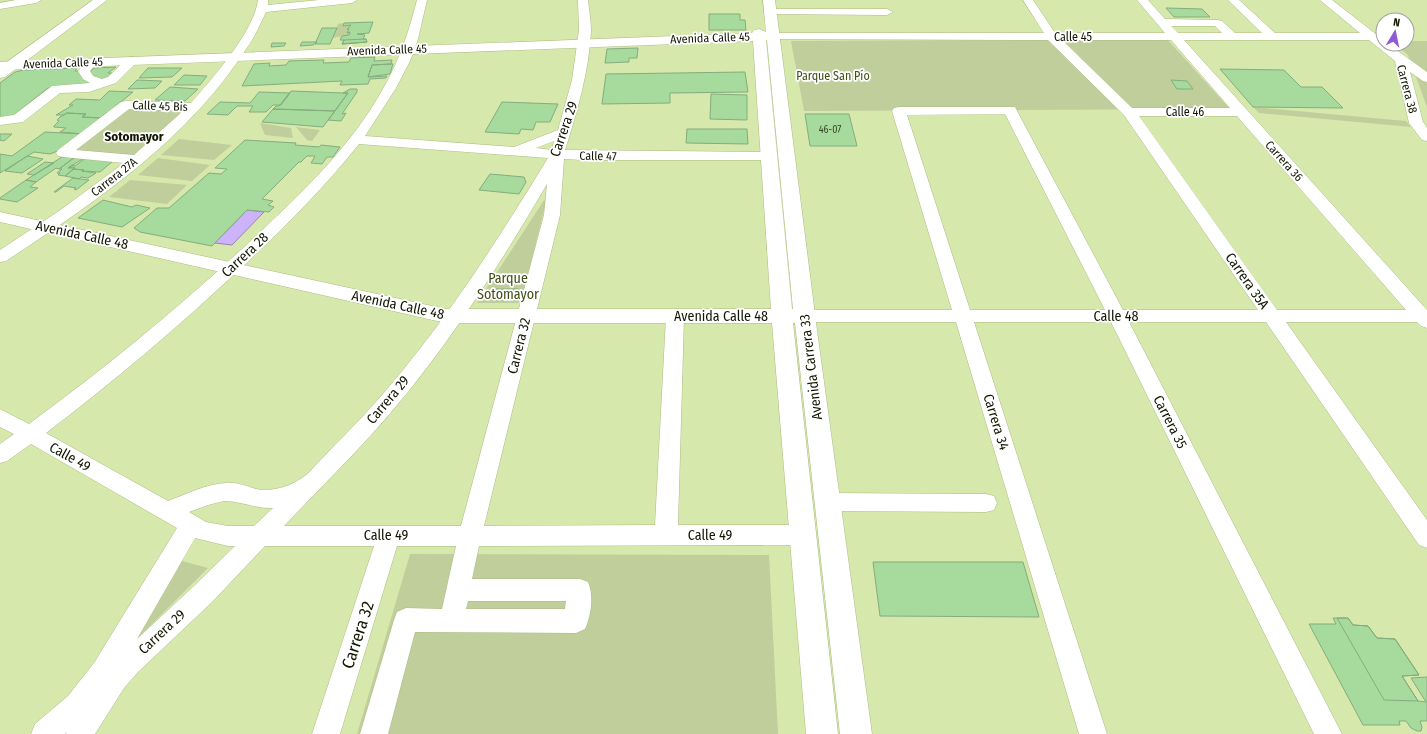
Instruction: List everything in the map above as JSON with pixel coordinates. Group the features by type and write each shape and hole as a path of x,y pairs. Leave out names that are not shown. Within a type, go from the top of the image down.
{"main road":[{"path":"0,74 4,64 84,0"},
{"path":"4,64 101,0"},
{"name":"Avenida Carrera 33","path":"756,0 766,36 793,316 803,535 822,734"},
{"name":"Avenida Carrera 33","path":"770,6 766,36 769,156 793,316 827,502 856,734"},
{"name":"Avenida Calle 45","path":"4,64 92,62 766,36"},
{"name":"Avenida Calle 48","path":"0,217 453,316 793,316"}],"street":[{"path":"0,6 36,0"},
{"path":"262,4 352,0"},
{"name":"Carrera 28","path":"0,455 30,434 142,348 232,268 322,181 356,140 377,111 392,85 409,50 422,0"},
{"name":"Carrera 29","path":"80,734 95,708 115,679 129,663 203,594 261,536 340,455 386,404 453,316 514,227 557,155 565,132 578,80 585,30 583,0"},
{"path":"882,0 895,36"},
{"path":"1028,0 1052,37"},
{"name":"Carrera 36","path":"1142,0 1425,318"},
{"path":"1233,0 1272,37"},
{"name":"Carrera 38","path":"1325,0 1401,60 1416,123 1427,137"},
{"name":"Carrera 27A","path":"0,257 79,204 136,160 176,126 194,107 236,56 262,4"},
{"path":"770,6 887,12"},
{"path":"1162,22 1218,23 1232,37"},
{"name":"Calle 45","path":"766,36 1372,37"},
{"name":"Carrera 35A","path":"1052,37 1129,112 1427,538"},
{"path":"0,121 18,119 57,89 89,88 112,80 132,60"},
{"path":"1401,60 1427,78"},
{"path":"92,62 84,71 86,76 93,81 103,83"},
{"name":"Calle 45 Bis","path":"136,160 63,153 126,105 194,107"},
{"name":"Carrera 35","path":"899,111 1010,110 1117,316 1328,734"},
{"name":"Carrera 34","path":"899,111 1093,734"},
{"name":"Calle 46","path":"1129,112 1241,112"},
{"path":"515,152 565,132"},
{"name":"Calle 47","path":"356,140 592,157 769,156"},
{"name":"Carrera 32","path":"451,621 470,535 552,215 557,155"},
{"name":"Calle 48","path":"793,316 1271,316 1425,318"},
{"path":"666,535 675,317"},
{"name":"Calle 49","path":"0,417 191,525 202,531 213,534 261,536 803,535"},
{"path":"167,511 222,493 233,492 262,499 275,498 289,495 312,483"},
{"path":"827,502 986,503"},
{"name":"Carrera 29","path":"45,734 77,705 99,678 191,525"},
{"name":"Carrera 32","path":"326,734 389,535"},
{"path":"374,734 406,620 576,621 580,590 458,590"}],"green space":[{"path":"344,23 343,26 351,25 347,32 350,32 349,35 332,38 338,24"},
{"name":"Parque San Pío","path":"1167,39 1230,109 804,111 791,41"},
{"path":"1415,41 1427,41 1427,107 1408,55 1404,52 1415,52"},
{"path":"127,106 189,108 131,158 68,152"},
{"path":"1253,107 1406,121 1411,127 1259,113"},
{"path":"260,123 291,128 293,138 265,135"},
{"path":"296,127 320,130 312,141 307,140"},
{"path":"179,139 232,145 214,160 161,155"},
{"path":"158,158 210,165 192,181 138,175"},
{"path":"130,180 187,185 167,204 109,197"},
{"name":"Parque Sotomayor","path":"548,194 521,303 477,303"},
{"path":"410,554 769,555 778,734 357,734"},
{"path":"182,561 208,568 135,641"}],"shaded area":[{"path":"247,210 264,212 232,245 215,243"}],"building":[{"path":"1166,8 1202,9 1210,17 1174,17"},
{"path":"709,14 740,14 740,20 745,20 746,30 709,30"},
{"path":"373,22 369,33 357,34 365,35 363,39 366,39 367,42 342,44 344,40 340,40 342,36 349,35 350,32 347,33 349,29 347,29 351,25 343,26 344,23"},
{"path":"322,28 337,28 330,44 315,44"},
{"path":"366,39 367,42 342,44 344,40"},
{"path":"302,42 317,42 313,45 300,46"},
{"path":"272,43 286,43 284,46 271,47"},
{"path":"638,48 637,58 629,58 629,62 605,63 607,49"},
{"path":"375,57 374,61 392,60 391,64 372,65 368,77 387,76 386,78 370,79 368,84 340,85 342,81 242,86 254,64 270,63 269,66 286,65 289,61 324,60 323,63 349,62 351,58"},
{"path":"393,64 390,74 368,77 372,65"},
{"path":"116,67 108,73 115,73 107,81 85,88 48,88 4,123 0,123 0,83 15,72 24,70 77,68 75,71 91,71 94,68"},
{"path":"148,68 182,68 172,77 139,78"},
{"path":"1220,69 1284,70 1301,87 1322,87 1343,108 1253,107"},
{"path":"745,72 748,92 670,93 670,103 602,104 606,74"},
{"path":"184,75 207,76 200,85 174,85"},
{"path":"137,80 162,81 155,88 128,89"},
{"path":"1171,80 1187,81 1193,89 1177,89"},
{"path":"170,87 198,89 185,101 155,100"},
{"path":"350,89 357,89 357,92 342,114 346,113 341,121 328,120 348,93 343,93"},
{"path":"109,91 133,92 113,108 111,113 106,113 100,118 82,117 86,114 67,113 64,115 56,115 73,105 69,105 76,99 100,100"},
{"path":"291,91 348,93 335,111 273,109 276,106 279,106"},
{"path":"259,92 290,93 281,105 273,105 266,112 249,112 253,106 237,106 228,115 207,114 220,102 250,103"},
{"path":"711,94 747,95 747,120 710,119"},
{"path":"502,102 558,104 550,122 536,122 533,130 521,129 519,134 485,132"},
{"path":"273,109 335,111 323,127 262,122"},
{"path":"67,113 86,114 82,117 104,118 83,134 60,132 66,128 54,126 59,121 57,120 60,117"},
{"path":"805,114 849,114 857,146 810,146"},
{"path":"687,129 747,129 748,144 686,143"},
{"path":"45,132 83,134 60,150 50,154 34,152 0,173 0,154 12,156"},
{"path":"0,134 12,134 4,141 0,140"},
{"path":"245,140 296,143 295,145 319,147 321,145 340,147 333,157 327,157 322,164 311,163 315,156 307,156 299,162 262,199 273,201 268,205 274,207 269,212 247,210 212,246 140,232 134,228 157,208 169,208 209,173 221,174 227,169 215,168"},
{"path":"65,155 75,157 59,169 56,168 36,182 26,180"},
{"path":"27,156 43,159 22,173 5,171"},
{"path":"75,157 84,158 68,168 75,168 65,176 58,175 60,173 57,173 62,169 59,169"},
{"path":"87,157 113,161 100,172 82,171 84,170 73,169 75,168 73,167 68,168 72,165 75,166"},
{"path":"45,162 54,163 34,175 27,174"},
{"path":"73,169 96,173 88,178 81,177 79,179 65,176"},
{"path":"490,174 524,177 526,182 519,194 479,190"},
{"path":"73,178 89,180 76,190 74,189 76,188 64,186 54,192"},
{"path":"26,180 36,182 30,187 38,188 17,202 0,199 0,198"},
{"path":"103,200 132,207 136,205 150,208 122,227 78,218"},
{"path":"496,289 519,289 517,300 494,300"},
{"path":"873,562 1023,562 1039,617 880,616"},
{"path":"1333,618 1348,618 1353,625 1368,626 1377,638 1395,639 1419,675 1402,676 1418,701 1426,702 1411,678 1427,677 1427,721 1420,721 1422,727 1421,731 1411,728 1406,721 1399,721 1400,725 1363,725 1309,624 1336,624"},
{"path":"1337,618 1348,618 1353,625 1368,626 1377,638 1395,639 1419,675 1402,676 1418,701 1384,700"}],"district":[{"name":"Sotomayor","path":"134,136"}]}
